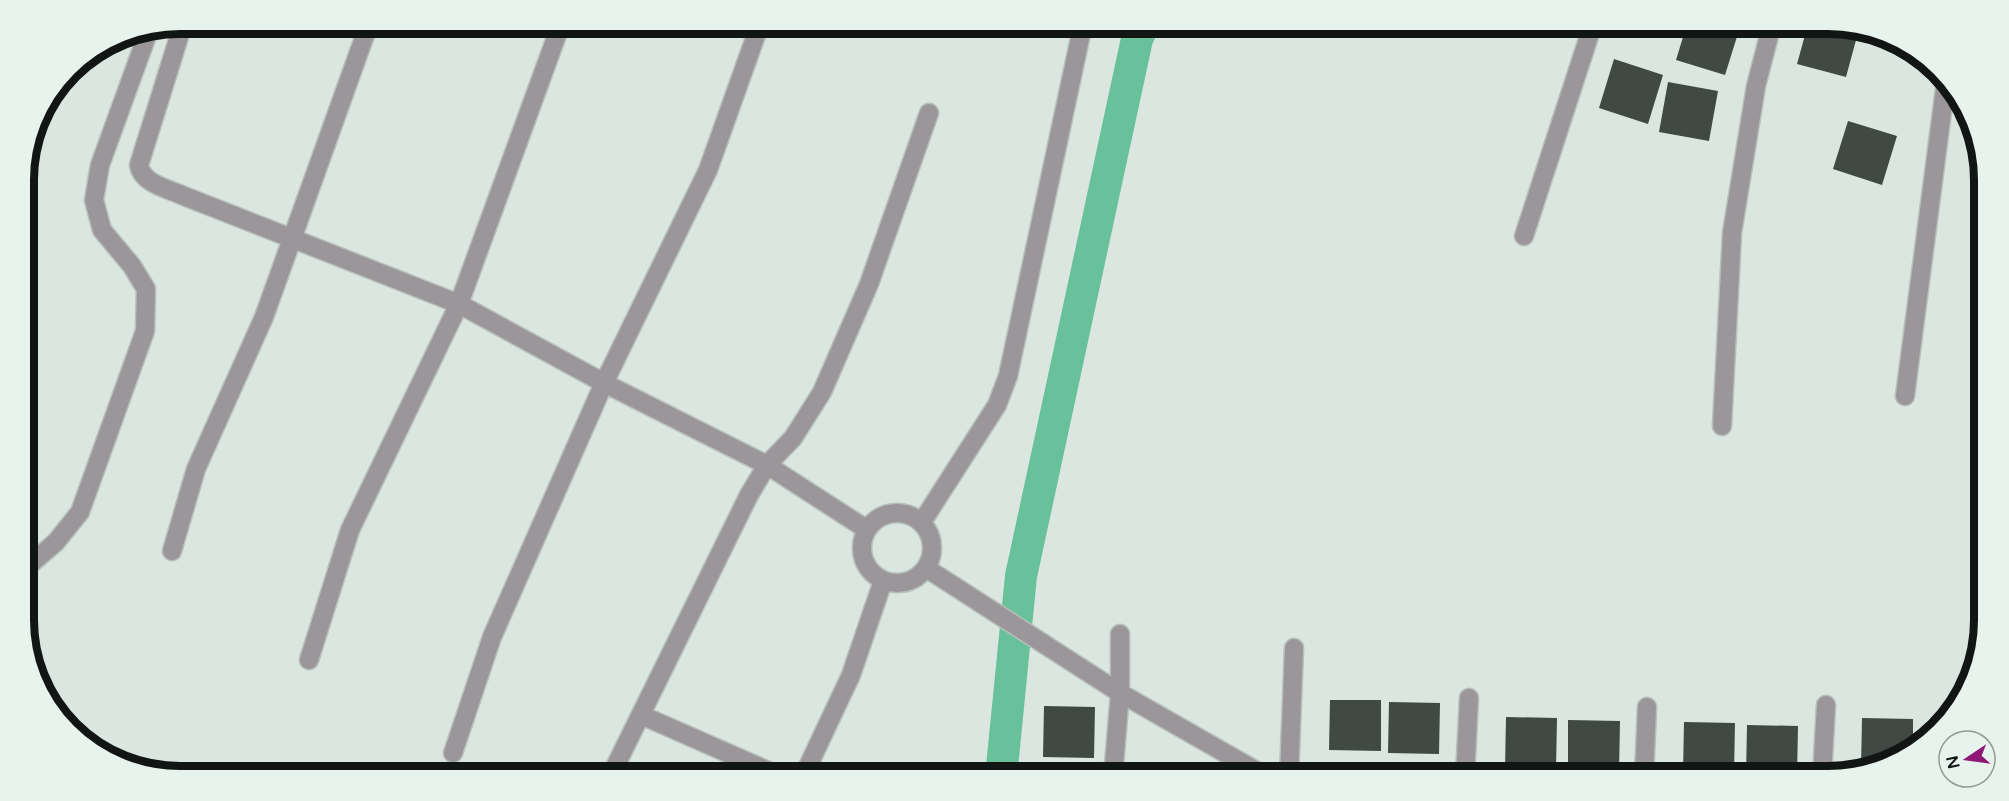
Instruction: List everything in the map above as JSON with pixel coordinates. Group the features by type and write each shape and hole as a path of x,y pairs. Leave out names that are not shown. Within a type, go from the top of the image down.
{"street":[{"path":"922,522 997,405 1008,376 1081,34"},
{"path":"1524,236 1590,34"},
{"path":"1722,426 1732,233 1756,86 1769,34"},
{"path":"180,35 140,165 141,172 146,178 184,196 459,304 604,383 767,465 866,529"},
{"path":"172,551 196,469 264,317 365,35"},
{"path":"309,660 350,530 459,304 557,35"},
{"path":"453,753 492,637 604,383 708,170 756,35"},
{"path":"34,561 56,542 80,512 146,331 146,289 132,266 102,230 94,200 100,165 146,38"},
{"path":"1905,396 1944,93"},
{"path":"616,766 749,495 767,465 793,438 822,392 868,284 930,113"},
{"path":"892,512 913,516 922,522 932,545 931,557 926,568 907,582 883,581 873,574 863,559 861,541 866,529 873,521 892,512"},
{"path":"926,568 1120,693 1248,766"},
{"path":"808,766 851,675 883,581"},
{"path":"1114,766 1120,693 1120,633"},
{"path":"1289,766 1294,648"},
{"path":"1466,766 1469,698"},
{"path":"1823,766 1826,705"},
{"path":"1644,766 1647,707"},
{"path":"641,715 757,766"}],"building":[{"path":"1684,34 1738,34 1725,75 1676,60"},
{"path":"1805,34 1857,37 1846,77 1797,64"},
{"path":"1614,59 1663,75 1648,124 1599,108"},
{"path":"1668,82 1718,91 1709,141 1659,132"},
{"path":"1848,121 1897,136 1882,185 1833,169"},
{"path":"1330,700 1381,700 1381,751 1329,750"},
{"path":"1389,702 1440,703 1439,754 1388,753"},
{"path":"1044,706 1095,707 1094,758 1043,757"},
{"path":"1506,717 1557,718 1556,766 1505,766"},
{"path":"1862,718 1913,719 1913,739 1884,755 1861,763"},
{"path":"1568,720 1620,721 1619,766 1568,766"},
{"path":"1684,722 1735,723 1734,766 1683,766"},
{"path":"1747,725 1798,726 1797,766 1746,766"}],"waterway":[{"path":"1002,766 1021,576 1139,34"}]}
